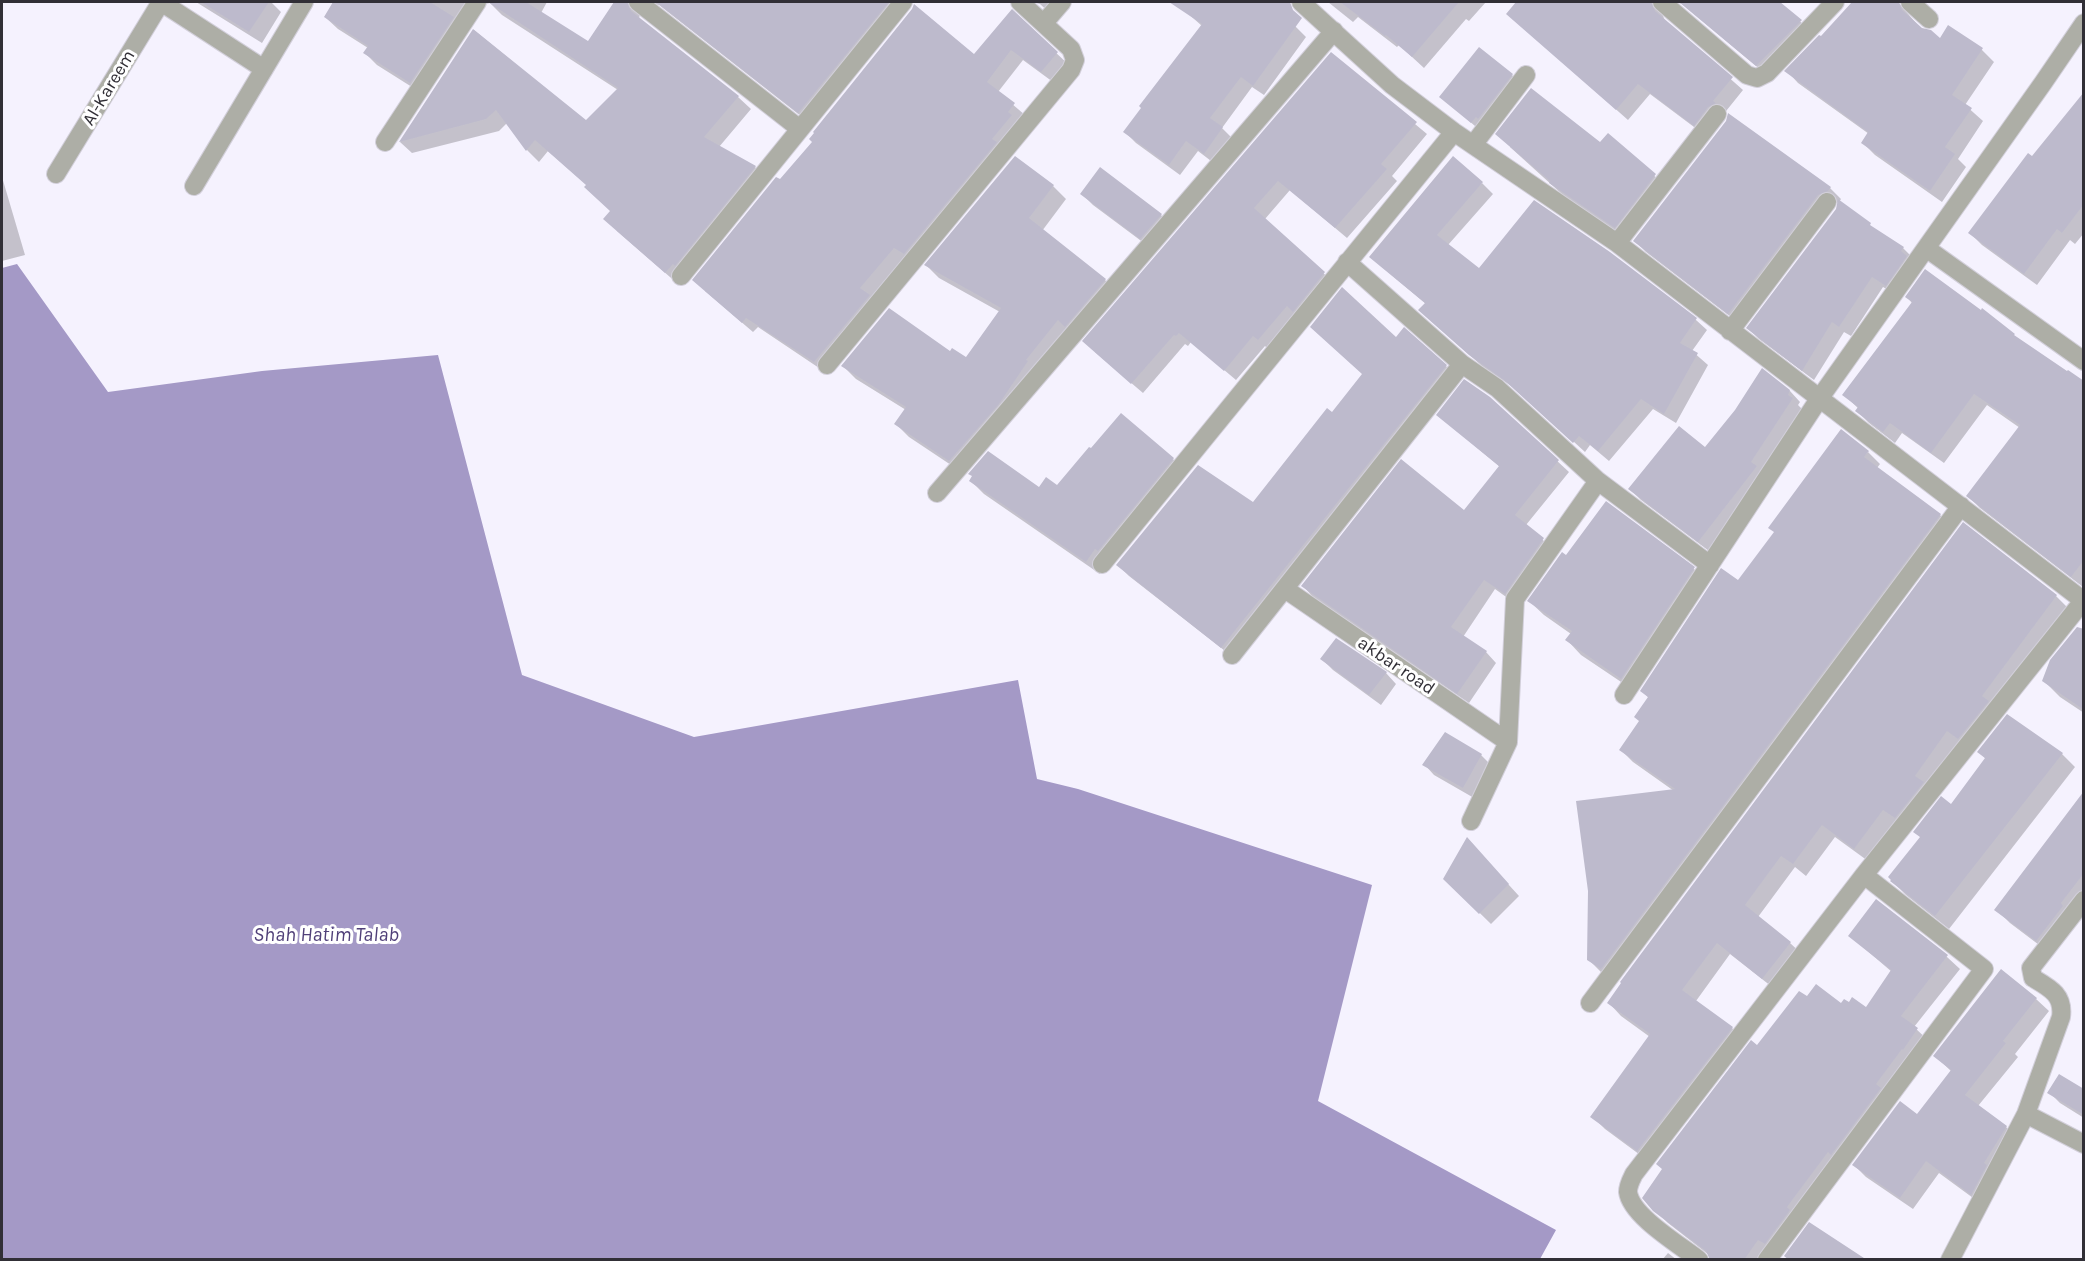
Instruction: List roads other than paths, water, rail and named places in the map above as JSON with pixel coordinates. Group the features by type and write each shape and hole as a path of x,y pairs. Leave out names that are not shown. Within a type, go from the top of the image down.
{"street":[{"path":"161,2 264,69"},
{"name":"Al-Kareem","path":"56,174 161,2"},
{"path":"194,186 304,2"},
{"path":"385,142 477,2"},
{"path":"638,2 800,129"},
{"path":"681,276 903,2"},
{"path":"826,365 1071,70 1075,60 1071,49 1020,2"},
{"path":"1044,23 1062,2"},
{"path":"1301,2 1392,85 1454,132 1617,243 2083,601 1864,875 1634,1174 1628,1192 1638,1213 1699,1260"},
{"path":"1662,2 1747,75 1757,78 1767,73 1835,2"},
{"path":"1910,2 1929,19"},
{"path":"1624,695 1819,399 2084,23"},
{"path":"937,493 1334,31"},
{"path":"1473,145 1526,75"},
{"path":"1617,243 1717,114"},
{"path":"1102,564 1454,132"},
{"path":"1730,331 1827,202"},
{"path":"1926,248 2084,361"},
{"path":"1347,262 1462,364 1497,388 1598,481 1710,565"},
{"path":"1232,655 1462,364"},
{"path":"1471,821 1508,742 1515,599 1598,481"},
{"path":"1590,1003 1961,506"},
{"name":"akbar road","path":"1285,589 1508,742"},
{"path":"1767,1260 1984,969 1864,875"},
{"path":"1950,1260 2026,1114 2062,1008 2057,993 2033,978 2031,968 2084,900"},
{"path":"2026,1114 2084,1144"}],"water":[{"name":"Shah Hatim Talab","path":"17,264 108,392 262,371 438,355 522,675 694,737 1018,680 1037,779 1078,789 1372,885 1318,1101 1556,1230 1540,1259 2,1259 2,268"}]}
